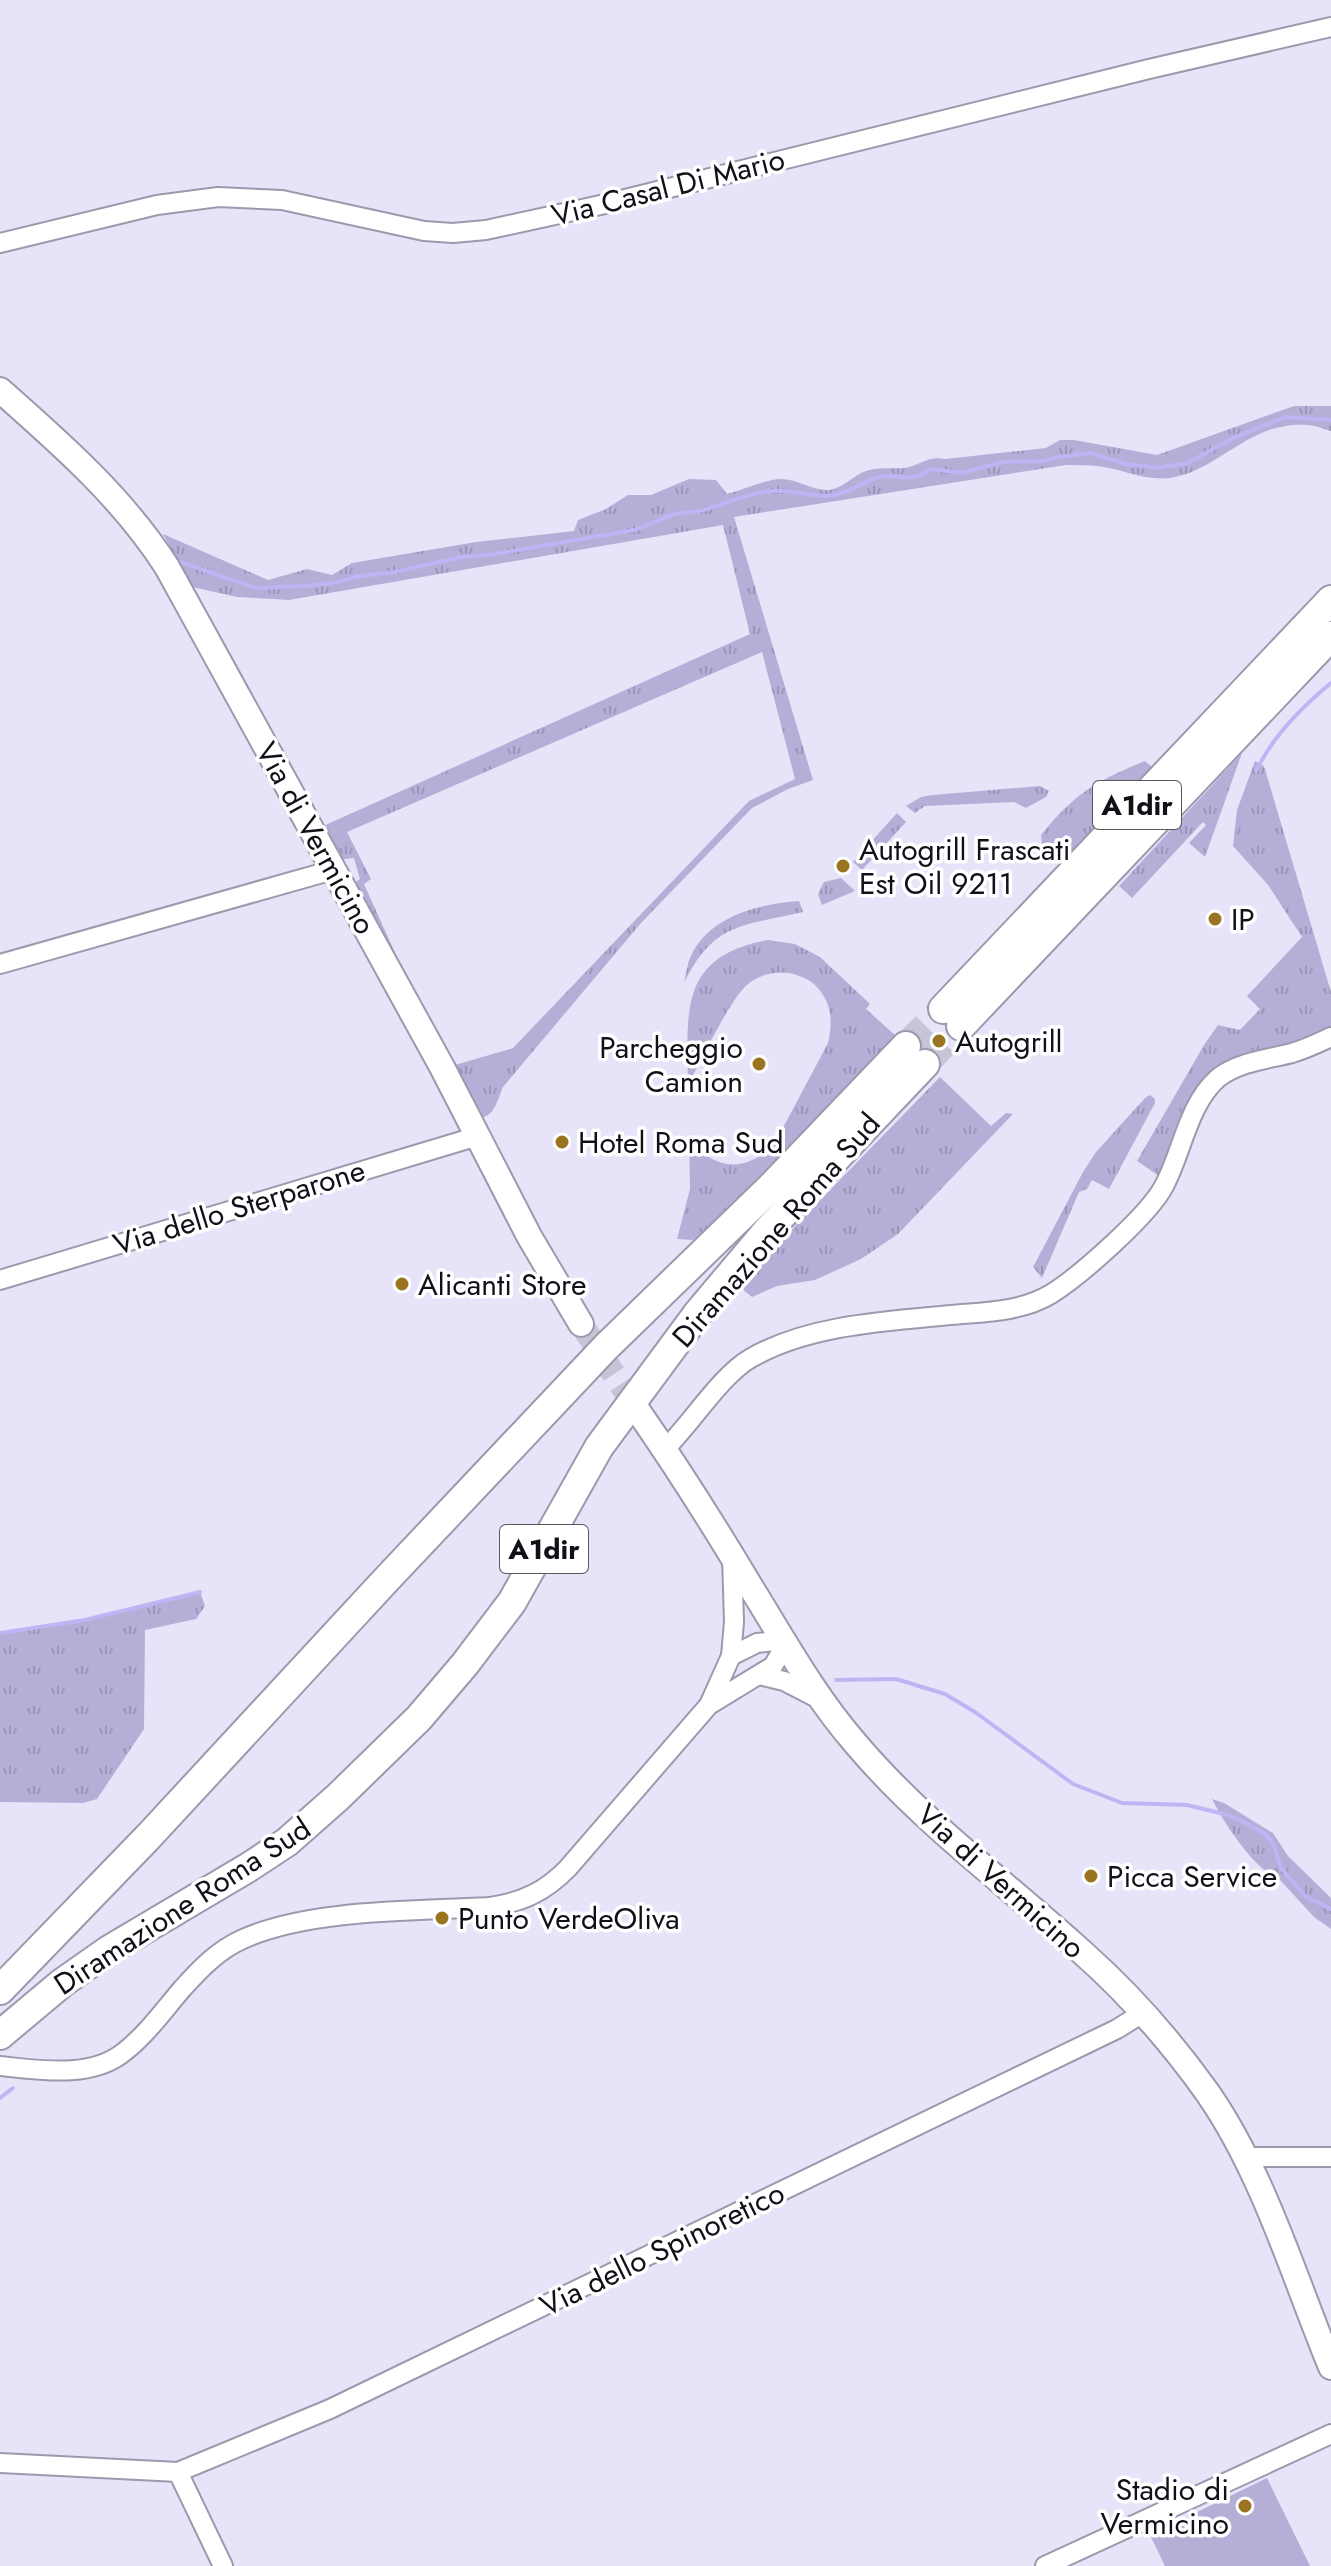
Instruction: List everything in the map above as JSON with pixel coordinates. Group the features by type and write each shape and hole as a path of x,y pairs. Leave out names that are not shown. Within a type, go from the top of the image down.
{"highway":[{"name":"A1dir","path":"1331,600 952,1018 1331,636"},
{"name":"Diramazione Roma Sud","path":"0,1990 149,1836 613,1339 771,1187 916,1055 691,1323 599,1447 512,1602 419,1718 287,1842 109,1950 56,1988 0,2035"}],"main road":[{"name":"Via di Vermicino","path":"0,390 97,480 159,554 478,1136 529,1236 581,1324"},
{"name":"Via di Vermicino","path":"638,1411 732,1556 819,1699 858,1747 975,1861 1085,1955 1141,2014 1206,2091 1245,2157 1331,2367"}],"street":[{"name":"Via Casal Di Mario","path":"0,243 157,205 203,197 232,196 309,205 424,231 453,233 486,230 605,204 1331,27"},
{"path":"0,964 333,870"},
{"path":"664,1450 739,1366 775,1347 873,1323 1014,1308 1052,1294 1154,1202 1167,1181 1198,1106 1215,1081 1248,1064 1300,1050 1331,1037"},
{"name":"Via dello Sterparone","path":"0,1280 478,1136"},
{"path":"709,1705 731,1656 734,1622 732,1556"},
{"path":"0,2066 58,2071 84,2068 118,2057 215,1956 255,1934 309,1920 490,1907 534,1895 568,1868 709,1705 769,1670 778,1660 784,1640 757,1643 731,1656"},
{"path":"759,1675 784,1681 819,1699"},
{"name":"Via dello Spinoretico","path":"178,2472 330,2409 1121,2028 1141,2014"},
{"path":"1245,2157 1331,2157"},
{"path":"1045,2566 1331,2434"},
{"path":"0,2463 178,2472 223,2566"}],"green space":[{"path":"1294,406 1331,406 1331,431 1307,425 1269,430 1188,474 1170,478 1151,478 1097,466 1066,465 734,517 813,780 752,808 641,923 503,1087 494,1108 483,1118 477,1118 448,1067 513,1048 749,801 795,779 762,652 347,832 371,879 364,884 440,1052 351,885 360,879 354,858 336,860 321,827 750,634 723,525 289,600 237,597 192,587 163,534 268,580 307,569 332,575 352,563 476,542 574,531 578,520 606,509 628,495 651,495 689,479 716,480 727,494 775,479 829,490 872,469 904,468 934,458 1046,448 1060,440 1157,455"},
{"path":"1242,753 1205,857 1189,843 1206,825 1203,822 1132,898 1119,886"},
{"path":"1145,761 1152,767 1061,862 1042,845 1041,835 1076,798 1113,775"},
{"path":"1255,761 1264,766 1331,992 1331,1027 1313,1036 1241,1056 1213,1070 1194,1094 1159,1176 1137,1161 1204,1045 1218,1025 1240,1030 1260,1009 1247,996 1302,937 1268,885 1233,846 1237,810"},
{"path":"1040,786 1049,791 1046,797 1026,808 1014,802 925,806 915,813 906,806 921,797 933,795"},
{"path":"897,813 906,822 862,870 853,862"},
{"path":"841,878 855,891 822,905 818,894 824,882"},
{"path":"799,901 803,912 747,925 719,937 695,963 684,983 689,961 698,944 722,922 751,909"},
{"path":"768,940 795,944 820,957 870,1004 866,1009 896,1036 750,1189 693,1240 677,1239 690,1189 689,1136 709,1157 720,1162 744,1163 755,1158 777,1139 828,1043 830,1013 816,986 793,974 767,974 748,984 733,1003 688,1085 689,1011 703,973 718,959 739,948"},
{"path":"940,1077 991,1126 1006,1113 1013,1114 898,1234 861,1259 815,1280 777,1286 752,1297 741,1288 795,1226"},
{"path":"1150,1095 1155,1103 1109,1189 1092,1180 1087,1189 1079,1192 1042,1278 1033,1267 1083,1172 1096,1152"},
{"path":"200,1592 205,1606 196,1619 145,1630 144,1729 97,1799 83,1803 0,1802 0,1633 85,1620"},
{"path":"1212,1799 1273,1833 1288,1856 1331,1898 1331,1929 1314,1917 1281,1881 1251,1857"},
{"name":"Stadio di Vermicino","path":"1267,2478 1310,2566 1165,2566 1150,2535"}],"waterway":[{"path":"177,561 257,588 333,583 462,557 634,530 675,514 699,511 762,492 834,495 879,477 910,478 931,469 962,473 1002,462 1042,461 1090,453 1127,464 1157,468 1188,463 1233,438 1285,417 1331,420"},
{"path":"1256,771 1289,723 1331,683"},
{"path":"0,1633 85,1620 200,1592"},
{"path":"836,1680 896,1679 945,1694 975,1712 1073,1784 1122,1803 1187,1805 1228,1815 1265,1834 1273,1843 1281,1868 1306,1897 1331,1909"},
{"path":"0,2098 13,2088"}],"tunnel":[{"path":"906,1046 943,1009"},
{"path":"925,1064 961,1026"},
{"path":"581,1324 638,1411"}],"place":[{"name":"Autogrill Frascati Est Oil 9211","path":"843,866"},
{"name":"IP","path":"1215,919"},
{"name":"Autogrill","path":"939,1041"},
{"name":"Parcheggio Camion","path":"759,1064"},
{"name":"Hotel Roma Sud","path":"562,1142"},
{"name":"Alicanti Store","path":"402,1284"},
{"name":"Picca Service","path":"1091,1876"},
{"name":"Punto VerdeOliva","path":"442,1918"},
{"name":"Stadio di Vermicino","path":"1245,2506"}]}
